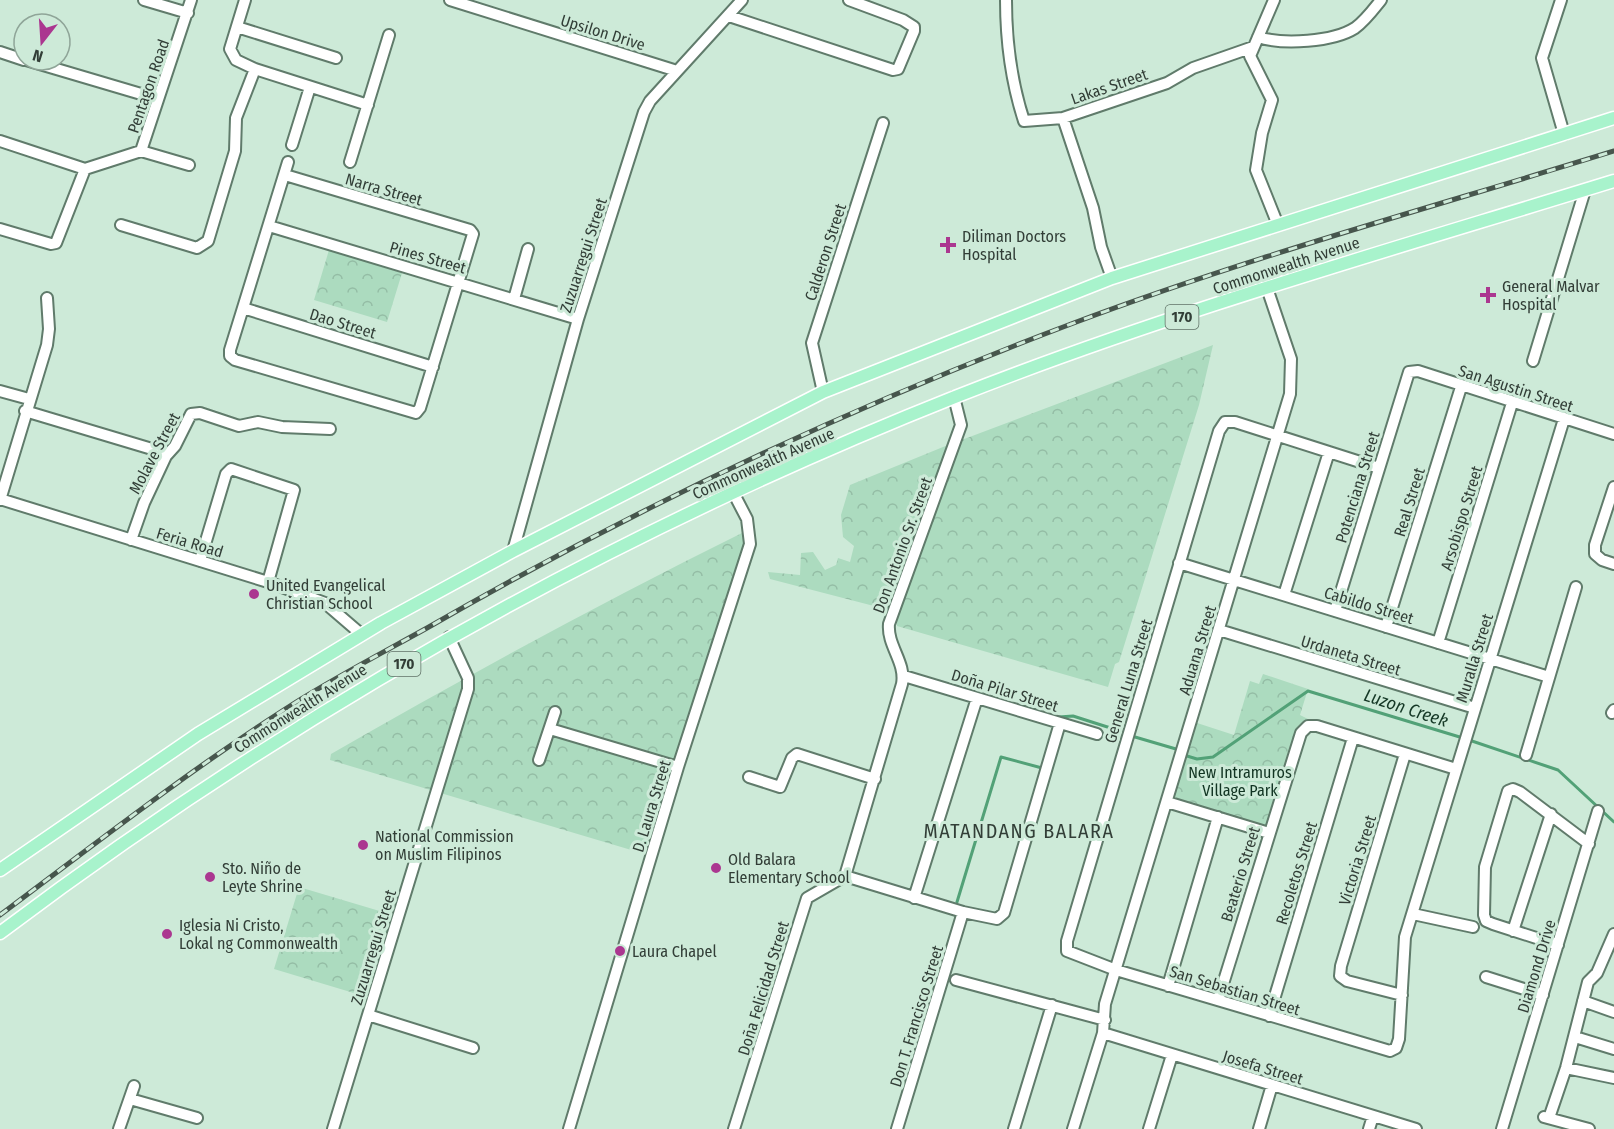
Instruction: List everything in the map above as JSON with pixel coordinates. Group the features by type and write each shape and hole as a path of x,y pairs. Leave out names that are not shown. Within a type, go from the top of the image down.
{"main road":[{"name":"Commonwealth Avenue","path":"0,870 178,747 361,634 513,551 824,392 1112,278 1614,118"},
{"name":"Commonwealth Avenue","path":"0,933 198,792 328,708 449,638 616,549 734,494 954,397 1082,350 1267,288 1614,181"}],"street":[{"path":"144,0 188,13"},
{"name":"Pentagon Road","path":"85,169 141,151 191,0"},
{"path":"245,0 230,49 236,60 255,69 368,105"},
{"name":"Upsilon Drive","path":"450,0 677,71"},
{"name":"Zuzuarregui Street","path":"513,551 578,319 644,112 650,101 742,0"},
{"path":"729,16 893,70 898,69 915,31 911,23 849,0"},
{"path":"1006,0 1006,40 1010,70 1024,121 1063,118"},
{"path":"1274,0 1256,42 1251,61 1272,100 1262,133 1256,170 1278,225"},
{"path":"1256,42 1282,42 1344,34 1361,23 1381,0"},
{"path":"1561,0 1542,58 1564,134"},
{"path":"237,27 336,58"},
{"path":"350,162 389,35"},
{"name":"Lakas Street","path":"1112,278 1101,247 1093,208 1063,118 1167,83 1193,68 1256,42"},
{"path":"121,225 197,248 204,246 208,241 235,151 236,118 255,69"},
{"path":"66,72 158,99"},
{"path":"292,145 310,87"},
{"name":"Calderon Street","path":"824,392 812,343 883,123"},
{"path":"0,141 85,169 56,243 51,244 0,229"},
{"path":"141,151 189,165"},
{"path":"288,162 230,356 257,367 416,413 420,408 460,282"},
{"name":"Narra Street","path":"285,174 470,230 473,234 460,282"},
{"path":"1533,361 1585,190"},
{"name":"Pines Street","path":"269,226 578,319"},
{"path":"514,299 528,249"},
{"name":"Aduana Street","path":"1073,1129 1103,1033 1105,1004 1290,394 1291,368 1267,288"},
{"path":"0,500 49,337 47,298"},
{"name":"Dao Street","path":"243,308 433,367"},
{"name":"San Agustin Street","path":"1409,372 1418,371 1461,387 1614,434"},
{"name":"Potenciana Street","path":"1335,611 1409,372"},
{"name":"Real Street","path":"1386,627 1461,387"},
{"path":"0,391 27,405 162,452 166,456"},
{"name":"Don Antonio Sr. Street","path":"904,676 889,635 890,624 961,425 954,397"},
{"name":"Arsobispo Street","path":"1438,643 1512,403"},
{"name":"Molave Street","path":"131,540 144,503 166,456 175,446 191,414 196,412 239,426 258,422 282,427 330,429"},
{"name":"Muralla Street","path":"1396,1048 1399,1039 1403,947 1564,419"},
{"name":"General Luna Street","path":"1066,951 1067,941 1219,431 1225,422 1235,422 1278,436"},
{"path":"1278,436 1379,468"},
{"path":"1284,595 1329,452"},
{"path":"200,561 225,474 231,469 294,490 267,582"},
{"path":"1614,487 1595,545 1595,554 1602,560 1614,564"},
{"name":"D. Laura Street","path":"569,1129 678,767 750,544 747,519 734,494"},
{"name":"Feria Road","path":"0,500 267,582 325,603 361,634"},
{"name":"Cabildo Street","path":"1179,562 1549,677"},
{"path":"1526,755 1576,587"},
{"name":"Urdaneta Street","path":"1219,630 1475,708"},
{"name":"Zuzuarregui Street","path":"333,1129 469,683 449,638"},
{"path":"904,676 845,876 914,898 997,920 1004,913 1060,723"},
{"name":"Doña Pilar Street","path":"904,676 1097,734"},
{"path":"914,898 977,698"},
{"path":"539,760 555,712"},
{"name":"Beaterio Street","path":"1218,1000 1301,733 1308,726 1317,726 1353,738"},
{"path":"550,729 678,767"},
{"path":"1353,738 1456,769"},
{"name":"Recoletos Street","path":"1269,1016 1353,738"},
{"path":"749,777 780,787 792,758 797,754 875,779"},
{"name":"Victoria Street","path":"1401,995 1347,981 1340,976 1341,966 1405,754"},
{"path":"1558,945 1486,921 1483,881 1485,867 1508,791 1513,789 1551,814 1588,844"},
{"path":"1167,802 1269,833"},
{"name":"Diamond Drive","path":"1503,1129 1598,811"},
{"path":"1513,931 1551,814"},
{"path":"1168,986 1218,817"},
{"name":"Doña Felicidad Street","path":"734,1129 807,898 845,876"},
{"name":"Don T. Francisco Street","path":"897,1129 963,912"},
{"path":"1413,914 1473,927"},
{"path":"1589,1129 1546,1118 1566,1068 1588,982 1597,972 1614,934"},
{"name":"San Sebastian Street","path":"1066,951 1116,970 1379,1050 1390,1051 1396,1048"},
{"path":"1486,977 1543,995"},
{"path":"956,980 1105,1020"},
{"path":"1583,1001 1614,1012"},
{"path":"1014,1129 1052,1005"},
{"path":"368,1015 473,1048"},
{"name":"Josefa Street","path":"1103,1033 1416,1129"},
{"path":"1575,1037 1614,1049"},
{"path":"1149,1129 1172,1055"},
{"path":"1566,1068 1614,1078"},
{"path":"1259,1129 1272,1085"},
{"path":"118,1129 134,1086"},
{"path":"130,1099 196,1118"},
{"path":"1369,1129 1373,1116"}],"green space":[{"path":"329,250 402,273 387,322 314,300"},
{"path":"1213,345 1199,405 1119,662 1115,664 1108,687 897,626 897,612 770,579 768,572 800,575 801,553 813,552 825,570 836,565 838,558 850,562 854,546 843,537 841,515 850,485 943,447"},
{"path":"744,532 747,542 648,855 330,760 331,754 485,668"},
{"name":"New Intramuros Village Park","path":"1263,674 1308,689 1300,715 1310,720 1300,727 1266,828 1171,800 1194,722 1234,735 1250,681 1259,684"},
{"path":"299,887 393,915 367,997 274,969"}],"waterway":[{"name":"Luzon Creek","path":"1187,756 1197,759 1213,757 1308,691 1463,738"},
{"name":"Luzon Creek","path":"1059,717 1073,716 1120,731"},
{"name":"Luzon Creek","path":"1135,737 1176,749"},
{"name":"Luzon Creek","path":"1469,740 1558,770 1614,822"},
{"name":"Luzon Creek","path":"957,902 1001,757 1042,768"}],"railway":[{"path":"0,915 181,780 309,694 583,542 743,463 905,390 1071,324 1341,233 1614,151"}],"place":[{"name":"Diliman Doctors Hospital","path":"948,245"},
{"name":"General Malvar Hospital","path":"1488,295"},
{"name":"United Evangelical Christian School","path":"254,594"},
{"name":"National Commission on Muslim Filipinos","path":"363,845"},
{"name":"Old Balara Elementary School","path":"716,868"},
{"name":"Sto. Niño de Leyte Shrine","path":"210,877"},
{"name":"Iglesia Ni Cristo, Lokal ng Commonwealth","path":"167,934"},
{"name":"Laura Chapel","path":"620,951"}],"district":[{"name":"MATANDANG BALARA","path":"1019,831"}]}
